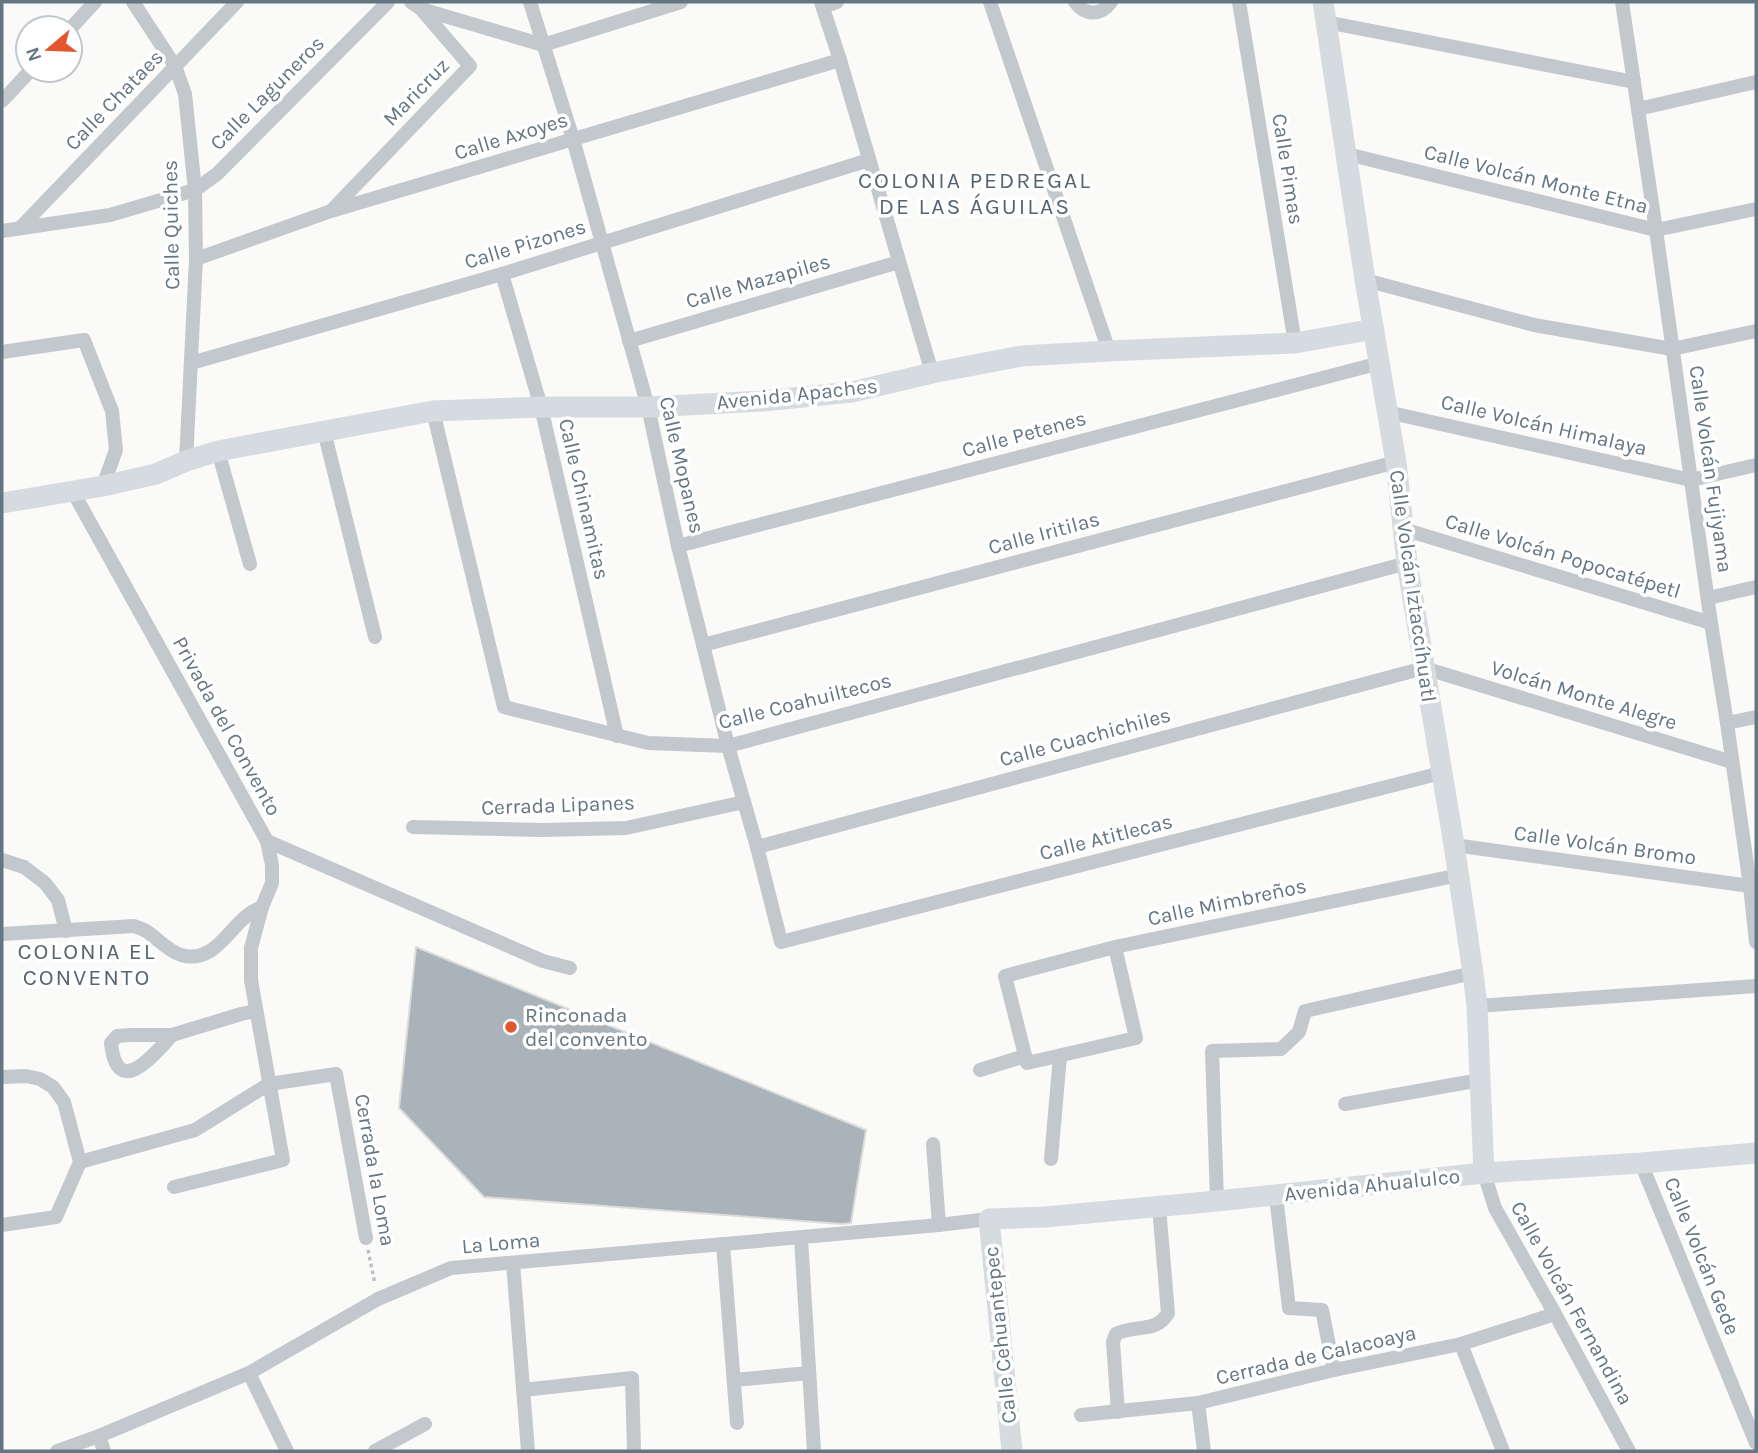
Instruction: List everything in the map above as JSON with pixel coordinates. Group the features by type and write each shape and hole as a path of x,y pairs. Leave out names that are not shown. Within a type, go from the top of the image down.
{"street":[{"name":"Calle Quiches","path":"133,2 175,66 185,94 195,190 196,259 186,461"},
{"name":"Calle Chataes","path":"21,227 237,2"},
{"name":"Calle Laguneros","path":"2,231 110,215 195,190 217,173 388,2"},
{"name":"Calle Mopanes","path":"530,2 573,139 648,407 678,546 781,942"},
{"path":"416,6 543,45 681,2"},
{"path":"837,2 822,5 932,373"},
{"path":"990,2 1109,351"},
{"path":"1075,2 1079,8 1098,13 1111,2"},
{"name":"Calle Pimas","path":"1239,2 1295,343"},
{"name":"Calle Volcán Fujiyama","path":"1622,2 1732,762 1750,843 1756,943"},
{"name":"Maricruz","path":"331,211 470,66 416,6"},
{"path":"1325,12 1634,82"},
{"name":"Calle Volcán Iztaccíhuatl","path":"1325,12 1365,280 1396,462 1407,563 1473,972 1477,1006 1484,1173"},
{"name":"Calle Axoyes","path":"196,259 331,211 840,60"},
{"path":"1638,109 1756,82"},
{"path":"2,101 18,84"},
{"name":"Calle Volcán Monte Etna","path":"1347,154 1656,230 1756,209"},
{"name":"Calle Pizones","path":"191,363 502,274 869,160"},
{"name":"Calle Mazapiles","path":"629,341 899,262"},
{"name":"Calle Chinamitas","path":"502,274 541,407 617,736"},
{"path":"1365,280 1534,325 1672,349 1756,331"},
{"name":"Avenida Apaches","path":"2,503 156,474 218,451 433,411 648,407 762,401 852,392 1022,356 1295,343 1374,329"},
{"path":"2,352 84,340 112,411 116,450 103,486"},
{"name":"Calle Petenes","path":"678,546 1380,363"},
{"name":"Calle Coahuiltecos","path":"433,411 504,707 648,743 729,746 1407,563"},
{"name":"Calle Volcán Himalaya","path":"1387,412 1691,480"},
{"path":"324,431 375,637"},
{"path":"218,451 250,564"},
{"name":"Calle Iritilas","path":"703,645 1396,462"},
{"path":"1691,480 1756,465"},
{"name":"Privada del Convento","path":"72,490 267,841 543,961 570,968"},
{"name":"Calle Volcán Popocatépetl","path":"1403,529 1711,623"},
{"path":"1708,598 1756,587"},
{"name":"Volcán Monte Alegre","path":"1424,667 1732,762"},
{"name":"Calle Cuachichiles","path":"757,847 1424,667"},
{"path":"1727,723 1756,717"},
{"name":"Calle Atitlecas","path":"781,942 1441,773"},
{"name":"Cerrada Lipanes","path":"413,827 543,830 626,828 744,803"},
{"path":"174,1187 283,1160 250,980 251,948 262,907 272,883 272,865 267,841"},
{"name":"Calle Volcán Bromo","path":"1454,845 1751,886"},
{"path":"2,860 24,867 45,883 58,900 66,931"},
{"name":"Calle Mimbreños","path":"1026,1056 1005,976 1115,947 1459,874"},
{"path":"2,934 134,926 148,932 179,955 193,956 207,952 224,940 250,912 262,907"},
{"path":"980,1070 1026,1056 1027,1063 1136,1038 1115,947"},
{"path":"1217,1202 1212,1051 1281,1049 1299,1032 1305,1011 1473,972"},
{"path":"1477,1006 1756,986"},
{"path":"172,1035 256,1011"},
{"path":"1051,1159 1060,1056"},
{"name":"Cerrada la Loma","path":"269,1084 336,1074 366,1238"},
{"path":"2,1077 26,1076 40,1079 53,1087 64,1102 80,1162 56,1217 2,1225"},
{"path":"1345,1104 1480,1080"},
{"path":"80,1162 195,1130 269,1084"},
{"path":"933,1144 939,1225"},
{"name":"Avenida Ahualulco","path":"989,1219 1045,1217 1217,1202 1484,1173 1756,1153"},
{"name":"Calle Volcán Gede","path":"1641,1163 1756,1443"},
{"name":"Calle Volcán Fernandina","path":"1484,1173 1495,1208 1629,1451"},
{"path":"1276,1196 1289,1308 1322,1310 1334,1370"},
{"path":"1118,1412 1113,1342 1116,1334 1122,1330 1154,1326 1163,1322 1167,1313 1159,1207"},
{"name":"La Loma","path":"57,1451 249,1373 378,1299 451,1268 989,1219"},
{"name":"Calle Cehuantepec","path":"989,1219 1012,1451"},
{"path":"801,1238 814,1451"},
{"path":"723,1244 737,1423"},
{"path":"513,1263 528,1451"},
{"name":"Cerrada de Calacoaya","path":"1081,1415 1198,1404 1334,1370 1461,1344 1555,1314"},
{"path":"1461,1344 1503,1451"},
{"path":"249,1373 287,1451"},
{"path":"734,1380 809,1373"},
{"path":"523,1390 632,1378 634,1451"},
{"path":"1198,1404 1204,1451"},
{"path":"375,1451 425,1424"},
{"path":"99,1436 104,1451"}],"path":[{"name":"Cerrada la Loma","path":"366,1238 378,1299"}],"building":[{"name":"Rinconada del convento","path":"416,947 866,1130 851,1223 484,1197 399,1108"}],"place":[{"name":"Rinconada del convento","path":"511,1027"}],"district":[{"name":"COLONIA PEDREGAL DE LAS ÁGUILAS","path":"975,193"},
{"name":"COLONIA EL CONVENTO","path":"87,964"}]}
